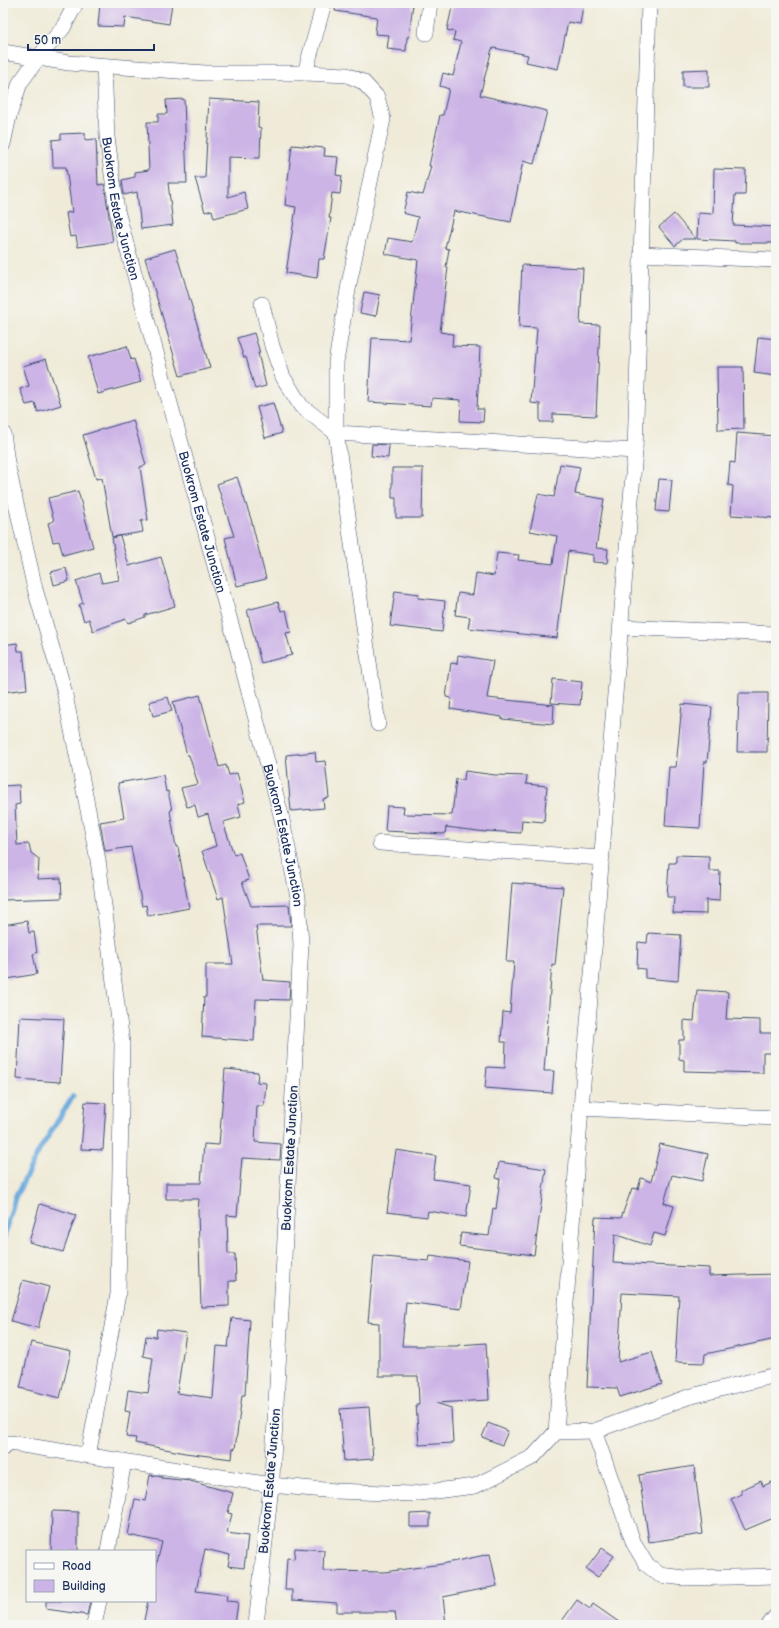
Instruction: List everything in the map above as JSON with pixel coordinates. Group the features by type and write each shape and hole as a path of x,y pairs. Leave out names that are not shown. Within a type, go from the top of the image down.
{"street":[{"path":"3,144 9,116 20,83 38,58 63,28 76,3"},
{"path":"305,73 324,3"},
{"path":"426,33 430,3"},
{"path":"3,1448 10,1444 271,1485 335,1491 412,1494 475,1486 533,1457 556,1432 635,451 649,3"},
{"path":"3,52 69,63 205,73 305,73 347,75 363,82 377,97 383,119 349,284 336,362 336,433 378,724"},
{"name":"Buokrom Estate Junction","path":"104,66 107,137 117,211 237,646 281,815 298,897 301,945 271,1485 256,1625"},
{"path":"641,254 776,260"},
{"path":"262,304 272,346 283,377 301,406 336,433 635,451"},
{"path":"3,433 7,463 35,589 64,690 98,860 122,1043 118,1294 88,1456"},
{"path":"621,627 776,634"},
{"path":"380,843 602,858"},
{"path":"581,1108 776,1118"},
{"path":"556,1432 594,1431 688,1397 776,1375"},
{"path":"594,1431 634,1544 646,1564 660,1575 684,1578 776,1576"},
{"path":"108,1550 124,1461"},
{"path":"94,1625 99,1602"},
{"path":"769,1625 776,1616"}],"building":[{"path":"100,3 172,3 169,24 125,17 124,27 98,26"},
{"path":"336,3 413,3 406,51 387,49 389,35 375,34 377,17 335,11"},
{"path":"453,3 567,3 583,6 580,24 568,22 558,69 526,62 528,55 494,48 492,49 480,95 547,111 534,164 523,161 511,222 454,211 445,248 449,249 446,267 448,267 440,332 453,334 452,346 480,347 477,409 484,409 483,422 460,421 461,400 432,398 431,406 368,402 372,338 409,340 418,260 385,254 388,238 412,242 418,217 403,213 408,192 423,195 431,166 429,166 440,115 443,115 449,89 440,86 443,73 453,76 461,42 453,40 455,32 447,30"},
{"path":"709,69 709,87 683,87 683,70"},
{"path":"184,99 187,183 168,183 173,225 141,229 137,192 124,195 122,180 135,177 135,172 149,170 147,122 158,122 158,114 167,114 166,100"},
{"path":"209,99 259,102 258,127 261,128 260,158 228,157 228,197 244,192 248,209 214,218 212,210 205,212 195,178 205,178"},
{"path":"85,133 85,140 96,139 98,185 104,184 113,242 78,247 76,236 70,237 66,213 72,212 66,167 53,167 52,140 61,139 61,134"},
{"path":"292,145 325,148 324,156 338,157 336,175 342,176 340,194 332,193 329,218 331,218 324,259 319,259 317,278 286,273 296,207 285,205"},
{"path":"714,169 746,170 745,195 735,195 733,225 776,227 776,243 735,243 735,241 697,239 698,213 713,214"},
{"path":"674,214 696,239 683,239 675,246 659,227"},
{"path":"175,249 210,368 180,376 145,258"},
{"path":"522,265 583,268 580,324 600,325 596,416 553,414 553,422 540,422 540,404 531,403 537,328 519,327"},
{"path":"364,292 380,295 376,316 360,313"},
{"path":"254,333 260,353 258,353 266,386 255,389 246,357 244,358 237,338"},
{"path":"758,337 776,339 776,376 754,373"},
{"path":"127,346 131,360 134,359 141,382 98,394 88,357"},
{"path":"46,359 61,405 38,412 35,403 26,405 20,389 29,386 23,366"},
{"path":"717,367 743,367 744,429 718,430"},
{"path":"273,403 282,433 265,438 257,407"},
{"path":"133,420 146,465 140,467 148,520 141,521 143,532 112,537 102,478 96,479 83,435"},
{"path":"737,433 776,436 776,518 731,515 733,486 728,485 730,462 735,463"},
{"path":"372,444 389,445 388,458 371,456"},
{"path":"560,464 580,467 575,494 604,499 596,548 608,549 607,563 593,562 593,555 568,551 557,638 468,628 470,617 455,615 458,593 473,595 476,573 494,576 497,553 519,555 518,560 553,564 557,536 530,531 538,494 554,497"},
{"path":"392,468 423,468 422,518 396,518 396,498 392,498"},
{"path":"237,477 251,519 266,579 237,586 225,538 234,536 217,484"},
{"path":"659,479 672,480 669,512 656,511"},
{"path":"78,491 93,547 63,555 59,541 53,542 48,523 54,521 48,498"},
{"path":"120,536 129,566 161,557 175,606 145,615 145,617 128,623 126,619 93,631 89,619 84,621 79,605 83,603 76,581 99,573 102,583 119,580 112,538"},
{"path":"66,568 69,581 54,585 51,572"},
{"path":"395,591 419,594 418,598 445,601 442,632 390,626"},
{"path":"278,602 281,611 286,610 291,632 286,633 292,655 261,663 247,610"},
{"path":"17,643 18,651 23,651 27,689 3,692 3,645"},
{"path":"458,655 493,661 487,698 554,705 553,724 502,719 502,717 450,709 451,698 446,697 451,663 457,664"},
{"path":"553,679 582,682 580,705 551,703"},
{"path":"739,693 768,693 767,752 737,752"},
{"path":"200,695 219,767 226,765 229,775 237,773 245,802 238,804 241,817 223,822 234,855 240,853 249,880 242,882 251,906 289,905 291,926 256,926 263,980 290,982 289,1000 256,999 254,1041 202,1037 204,997 206,997 206,964 233,964 223,897 218,899 202,851 216,846 208,814 198,817 195,805 187,807 181,788 198,784 189,755 187,755 173,702"},
{"path":"168,697 172,711 153,716 149,702"},
{"path":"682,704 712,707 707,762 704,762 700,828 665,826 669,767 676,767"},
{"path":"315,752 316,762 325,761 329,798 323,799 324,808 291,811 286,755"},
{"path":"465,771 495,775 527,776 526,784 547,786 544,822 522,820 521,833 486,832 446,827 445,834 385,831 387,806 404,807 403,814 452,815 456,779 464,780"},
{"path":"163,775 166,792 168,791 172,810 170,811 176,847 178,847 189,908 148,916 146,905 142,906 131,847 105,851 100,822 124,818 118,783"},
{"path":"19,785 20,804 15,805 17,845 29,844 31,853 39,859 38,879 61,878 62,898 3,900 3,786"},
{"path":"676,855 709,856 709,871 720,871 719,901 706,900 706,914 673,913 674,897 667,897 669,863 676,863"},
{"path":"512,883 563,887 555,965 552,964 544,1071 554,1071 552,1093 485,1088 487,1067 505,1068 506,1042 501,1042 503,1012 510,1013 514,962 506,962"},
{"path":"27,921 29,933 34,932 37,953 33,954 37,974 7,979 3,960 3,925"},
{"path":"648,933 681,935 678,981 645,978 645,969 637,968 638,942 647,943"},
{"path":"697,990 728,992 726,1019 760,1020 760,1033 772,1033 771,1053 763,1053 763,1073 684,1071 684,1060 679,1059 679,1040 684,1040 684,1020 694,1021"},
{"path":"20,1017 64,1019 60,1082 17,1079"},
{"path":"225,1069 258,1072 257,1082 266,1083 264,1106 257,1106 255,1142 281,1144 280,1160 242,1158 237,1216 227,1215 228,1254 235,1254 236,1281 229,1281 229,1306 201,1307 198,1212 199,1199 166,1199 166,1183 201,1183 204,1144 219,1145"},
{"path":"85,1102 106,1103 103,1150 81,1149"},
{"path":"660,1144 708,1154 702,1181 672,1175 664,1203 674,1206 665,1236 654,1233 650,1246 615,1234 613,1263 709,1268 709,1276 776,1274 776,1339 705,1354 704,1363 675,1362 679,1296 622,1293 618,1362 652,1352 662,1384 620,1397 617,1388 587,1387 595,1217 621,1218 632,1188 638,1189 641,1178 651,1182"},
{"path":"396,1150 436,1156 433,1179 471,1184 466,1217 428,1211 427,1217 387,1212"},
{"path":"499,1162 546,1169 534,1255 459,1246 461,1233 489,1236 493,1208 496,1209 500,1179 496,1178"},
{"path":"40,1204 76,1215 63,1252 29,1242"},
{"path":"374,1256 429,1261 430,1256 468,1261 461,1309 406,1302 402,1346 458,1346 486,1343 489,1400 436,1403 451,1408 453,1443 419,1445 416,1404 419,1404 418,1376 379,1376 379,1323 368,1322"},
{"path":"23,1280 49,1287 38,1328 11,1321"},
{"path":"232,1318 250,1320 245,1395 242,1395 235,1449 233,1448 232,1459 185,1453 135,1443 136,1438 126,1437 130,1412 125,1411 128,1390 148,1393 153,1358 143,1356 146,1336 156,1337 157,1329 186,1333 177,1393 213,1398 217,1346 228,1347"},
{"path":"31,1342 71,1351 60,1398 20,1388"},
{"path":"369,1407 373,1459 344,1461 340,1409"},
{"path":"488,1423 508,1431 502,1445 482,1437"},
{"path":"694,1466 703,1534 649,1542 639,1475"},
{"path":"150,1475 190,1481 233,1493 228,1513 232,1514 227,1533 248,1536 244,1568 228,1566 230,1555 205,1549 196,1591 227,1595 226,1601 238,1602 235,1625 143,1625 148,1602 156,1602 156,1567 162,1542 128,1535 135,1499 145,1501"},
{"path":"761,1481 763,1486 772,1482 776,1492 776,1517 745,1530 731,1499 742,1494 741,1490"},
{"path":"52,1511 78,1512 78,1550 51,1550"},
{"path":"430,1513 430,1527 410,1527 410,1514"},
{"path":"295,1548 324,1550 323,1571 384,1572 442,1564 490,1554 497,1586 443,1597 446,1625 397,1625 395,1612 337,1612 337,1603 292,1600 292,1590 285,1590 287,1558 294,1559"},
{"path":"602,1548 614,1556 598,1577 586,1569"},
{"path":"577,1600 590,1609 593,1604 623,1625 559,1625"},
{"path":"46,1602 90,1602 87,1615 46,1609"}],"waterway":[{"path":"3,1241 15,1198 39,1151 73,1096"}]}
